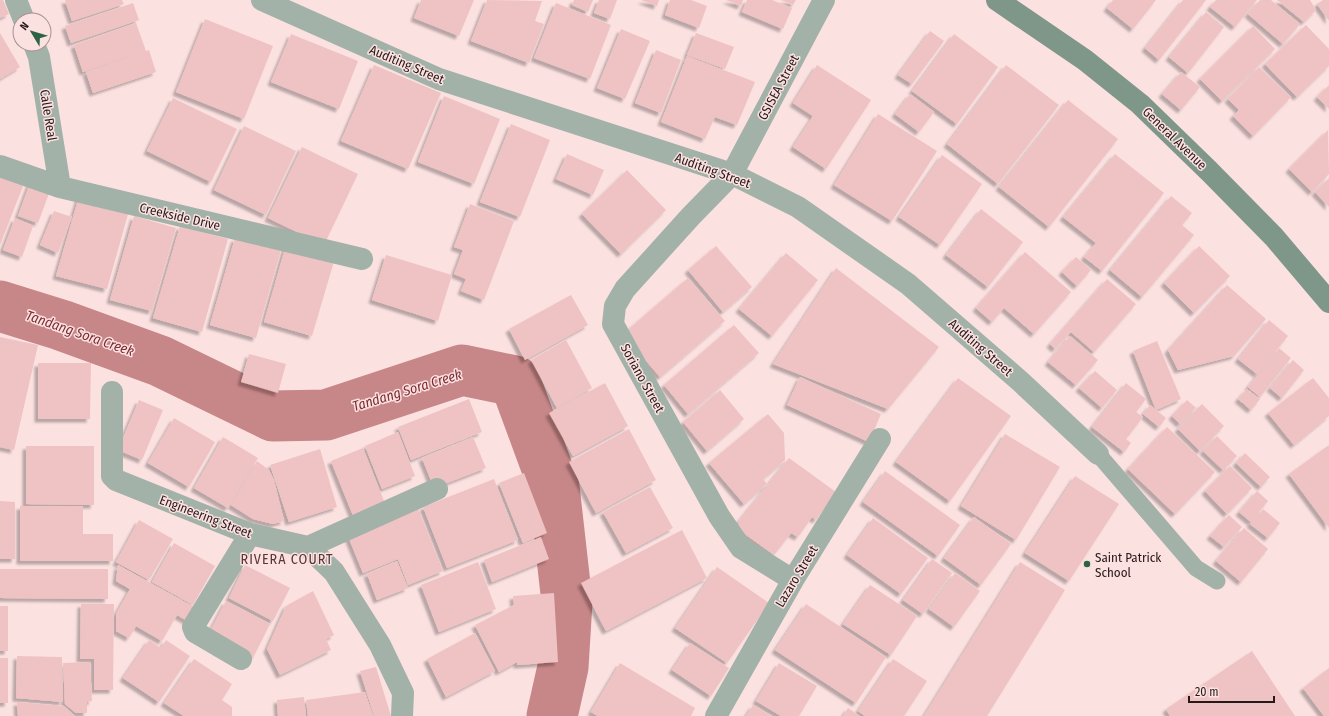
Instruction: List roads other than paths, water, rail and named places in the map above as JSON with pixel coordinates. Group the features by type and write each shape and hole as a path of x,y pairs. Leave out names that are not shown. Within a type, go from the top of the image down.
{"street":[{"path":"16,0 21,12"},
{"name":"Auditing Street","path":"262,0 439,79 732,174 798,207 908,284 1021,382 1098,454"},
{"name":"GSISEA Street","path":"732,174 824,0"},
{"name":"General Avenue","path":"997,0 1085,60 1140,104 1274,237 1329,302"},
{"name":"Calle Real","path":"37,52 60,187"},
{"name":"Creekside Drive","path":"0,166 60,187 362,259"},
{"name":"Soriano Street","path":"732,174 691,216 626,289 614,306 613,324 719,516 741,548 793,580"},
{"name":"Engineering Street","path":"112,392 112,476 116,480 250,534 308,547"},
{"name":"Lazaro Street","path":"716,716 793,580 880,439"},
{"path":"402,716 403,693 380,645 334,572 308,547 437,489"},
{"path":"241,660 195,632 194,628 250,534"}],"lane":[{"path":"1098,454 1196,568 1217,581"}],"waterway":[{"name":"Tandang Sora Creek","path":"0,306 61,325 160,361 273,416 326,415 462,370 515,381 554,487 567,602 563,667 552,716"}],"place":[{"name":"Saint Patrick School","path":"1087,564"}],"district":[{"name":"RIVERA COURT","path":"287,559"}]}
